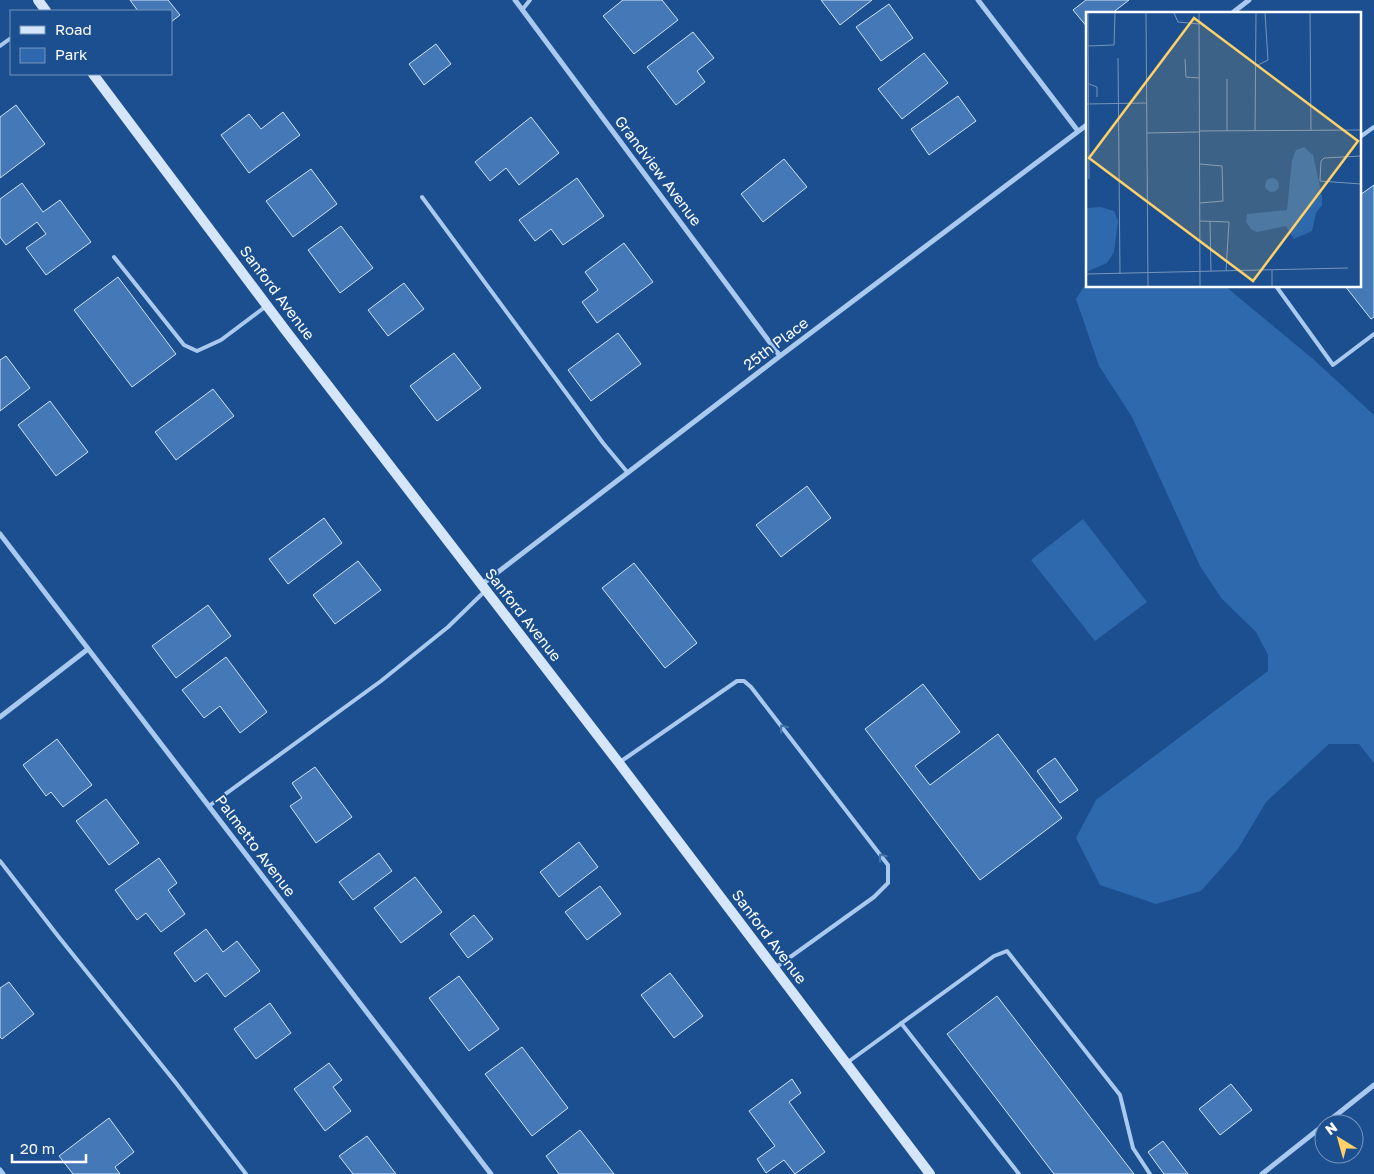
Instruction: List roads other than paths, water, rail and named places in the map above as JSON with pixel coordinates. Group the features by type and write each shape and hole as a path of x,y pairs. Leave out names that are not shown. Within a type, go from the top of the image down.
{"main road":[{"name":"Sanford Avenue","path":"94,75 930,1174"}],"street":[{"name":"Grandview Avenue","path":"515,0 780,356"},
{"path":"978,0 1078,132"},
{"path":"1235,12 1250,0"},
{"name":"25th Place","path":"483,588 628,472 1086,126"},
{"name":"Palmetto Avenue","path":"0,534 490,1174"},
{"path":"0,717 88,649"},
{"path":"1337,1114 1374,1085"},
{"path":"1262,1174 1314,1132"},
{"path":"0,1170 3,1174"}],"lane":[{"path":"522,10 530,0"},
{"path":"1362,136 1374,127"},
{"path":"422,197 603,443 628,472"},
{"path":"114,257 184,345 197,351 221,340 267,305"},
{"path":"1277,288 1333,365 1374,334"},
{"path":"209,806 381,681 448,627 483,588"},
{"path":"619,763 737,681 744,681 751,687 888,864 888,882 874,897 775,969"},
{"path":"0,861 246,1174"},
{"path":"846,1064 994,956 1007,951 1120,1095 1133,1148 1150,1174"},
{"path":"901,1023 1019,1174"}]}
